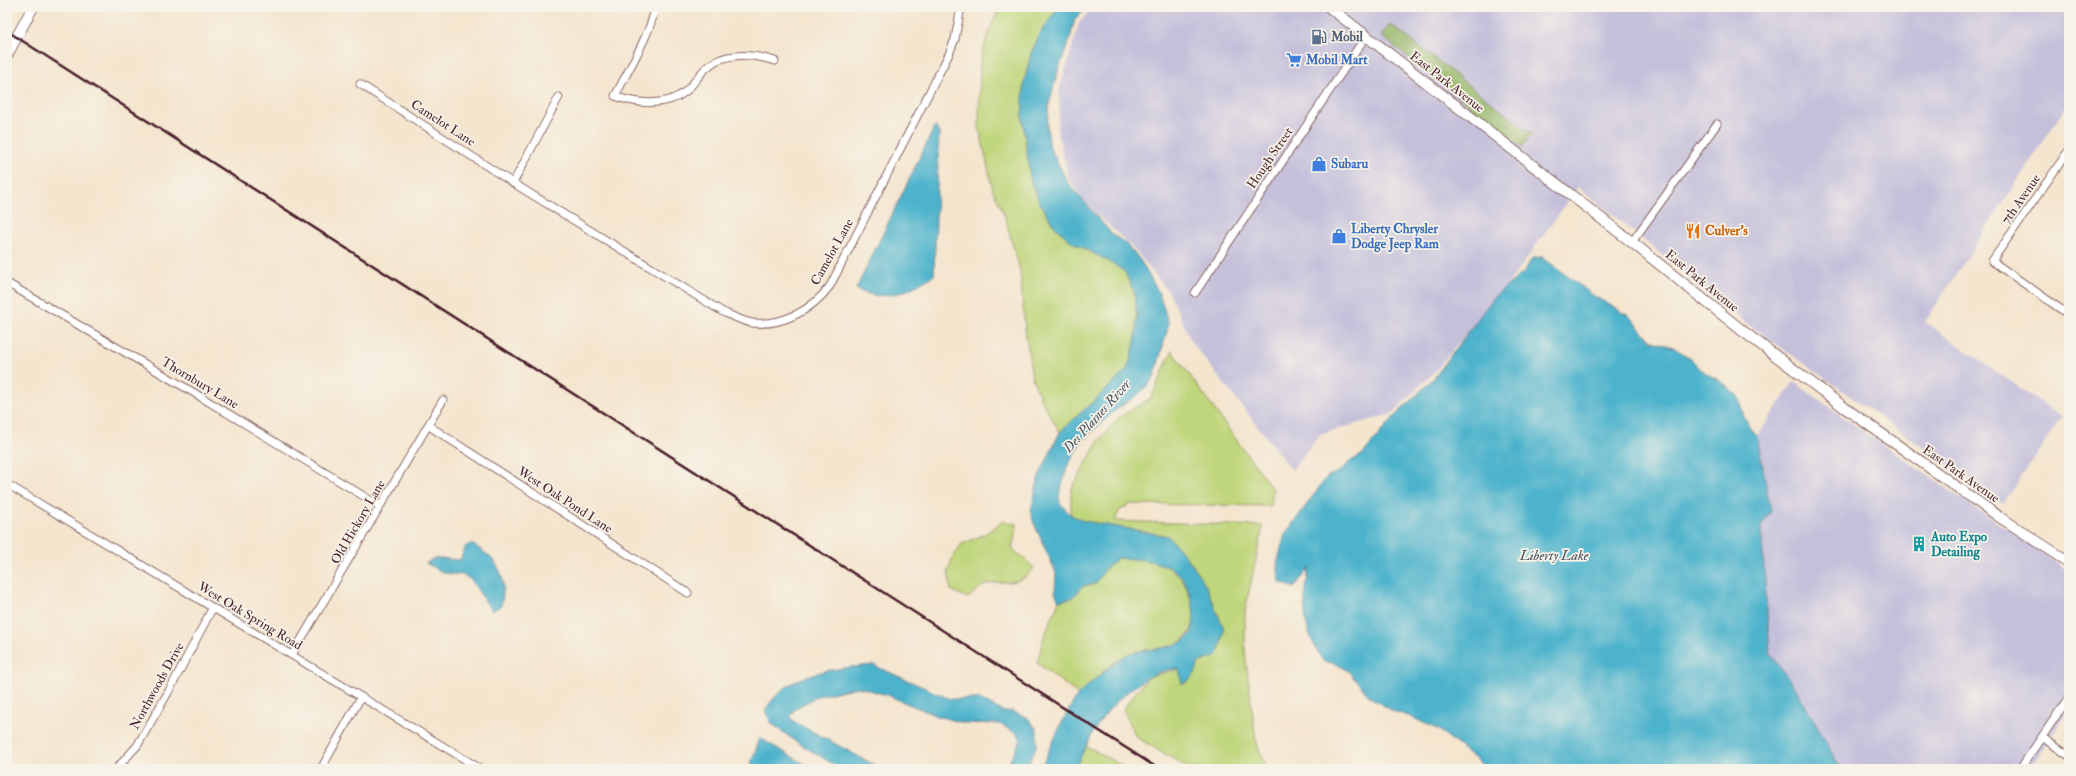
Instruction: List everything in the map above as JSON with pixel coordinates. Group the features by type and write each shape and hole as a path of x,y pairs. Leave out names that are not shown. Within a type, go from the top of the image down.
{"main road":[{"path":"7,55 33,7"},
{"name":"East Park Avenue","path":"1329,7 1632,242 1744,332 1845,408 1998,516 2069,562"}],"street":[{"path":"654,7 651,20 639,51 615,96 626,100 661,102 676,98 696,82 706,68 729,57 758,56 775,61"},
{"name":"Camelot Lane","path":"360,84 513,183 723,312 752,323 766,323 792,317 808,308 821,297 830,286 949,54 956,38 961,7"},
{"name":"Hough Street","path":"1195,293 1366,36"},
{"path":"513,183 559,97"},
{"path":"1632,242 1717,124"},
{"name":"7th Avenue","path":"2069,150 1992,261 2069,315"},
{"name":"Thornbury Lane","path":"7,283 191,391 380,506"},
{"name":"Old Hickory Lane","path":"292,655 429,426 443,400"},
{"name":"West Oak Pond Lane","path":"429,426 688,593"},
{"name":"West Oak Spring Road","path":"7,484 212,609 292,655 481,769"},
{"name":"Northwoods Drive","path":"116,769 126,759 140,740 169,691 212,609"},
{"path":"2020,769 2069,696"},
{"path":"321,769 361,697"},
{"path":"2042,737 2069,756"}],"shaded area":[{"path":"1093,7 2069,7 2069,102 1925,322 2062,417 2003,504 1745,322 1578,187 1514,276 1437,369 1392,414 1320,434 1292,470 1192,343 1169,292 1134,249 1086,204 1069,180 1058,133 1060,88 1079,23"},
{"path":"1794,382 1899,456 2069,571 2069,710 2030,769 1841,769 1797,691 1770,653 1761,526 1771,511 1757,436"}],"green space":[{"path":"999,7 1059,7 1042,30 1022,115 1031,183 1040,203 1055,227 1072,242 1112,263 1125,272 1134,292 1137,314 1136,336 1132,356 1126,372 1060,432 1041,400 1032,377 1025,330 1020,270 1004,214 993,190 979,127 980,63 986,40"},
{"path":"1390,24 1532,134 1522,147 1381,36"},
{"path":"1172,351 1273,490 1271,506 1130,504 1119,511 1115,521 1263,526 1245,611 1245,653 1256,741 1267,769 1190,769 1136,737 1123,709 1148,677 1178,669 1180,670 1182,684 1187,682 1198,663 1206,586 1191,563 1168,536 1084,521 1071,516 1071,490 1098,442 1118,418 1151,398"},
{"path":"1003,521 1017,524 1012,549 1034,568 1023,578 1013,582 986,585 968,598 951,590 948,571 954,554 962,544 985,534"},
{"path":"1118,558 1148,560 1166,566 1174,571 1181,578 1192,602 1194,617 1192,628 1181,642 1163,648 1125,656 1101,674 1079,695 1037,663 1044,637 1059,601 1072,598 1083,586 1095,584 1106,568"},
{"path":"1086,746 1128,769 1074,769"}],"water":[{"name":"Des Plaines River","path":"1059,7 1087,7 1075,19 1070,39 1058,71 1049,105 1047,127 1050,148 1068,183 1111,233 1126,244 1140,260 1158,291 1169,324 1155,375 1147,387 1118,408 1079,445 1067,468 1059,496 1060,503 1071,515 1084,521 1168,536 1191,563 1206,586 1224,629 1217,656 1198,663 1197,670 1193,676 1182,684 1179,669 1169,670 1158,673 1146,679 1125,694 1097,726 1074,769 1040,769 1058,730 1074,701 1083,690 1103,672 1126,655 1134,652 1176,645 1183,641 1189,636 1194,621 1192,601 1189,591 1179,575 1168,567 1147,561 1118,558 1106,568 1095,584 1083,586 1072,598 1059,601 1055,592 1056,573 1033,521 1031,510 1039,476 1060,432 1126,371 1132,356 1136,336 1137,314 1134,292 1125,272 1112,263 1072,242 1055,227 1040,203 1031,183 1022,115 1024,83 1031,53 1042,30"},
{"path":"935,126 939,133 934,275 916,286 896,294 877,295 856,289"},
{"name":"Liberty Lake","path":"1542,257 1594,296 1629,316 1652,341 1673,347 1690,358 1704,372 1720,381 1738,396 1744,417 1757,436 1771,511 1761,526 1770,653 1797,691 1841,769 1488,769 1439,730 1411,717 1393,711 1381,704 1370,697 1348,671 1336,664 1323,661 1310,636 1305,616 1305,595 1309,568 1294,588 1280,582 1277,564 1285,534 1327,477 1340,471 1351,461 1363,454 1393,418 1434,378 1495,296 1524,272 1532,258"},
{"path":"471,544 495,562 502,577 503,595 501,606 492,611 470,579 463,575 444,573 426,563 435,558 460,560 466,546"},
{"path":"873,665 950,699 979,699 1004,712 1012,711 1028,718 1037,730 1037,745 1026,769 1006,769 1021,739 1017,734 1000,724 964,723 937,716 887,695 858,687 818,696 796,708 790,716 793,721 882,769 841,769 795,741 772,724 765,711 777,695 799,679 836,669"},
{"path":"760,738 813,769 749,769"}],"railway":[{"path":"7,31 1159,769"}],"place":[{"name":"Mobil","path":"1319,37"},
{"name":"Mobil Mart","path":"1294,60"},
{"name":"Subaru","path":"1319,164"},
{"name":"Culver's","path":"1693,231"},
{"name":"Liberty Chrysler Dodge Jeep Ram","path":"1339,236"},
{"name":"Auto Expo Detailing","path":"1919,544"}]}
